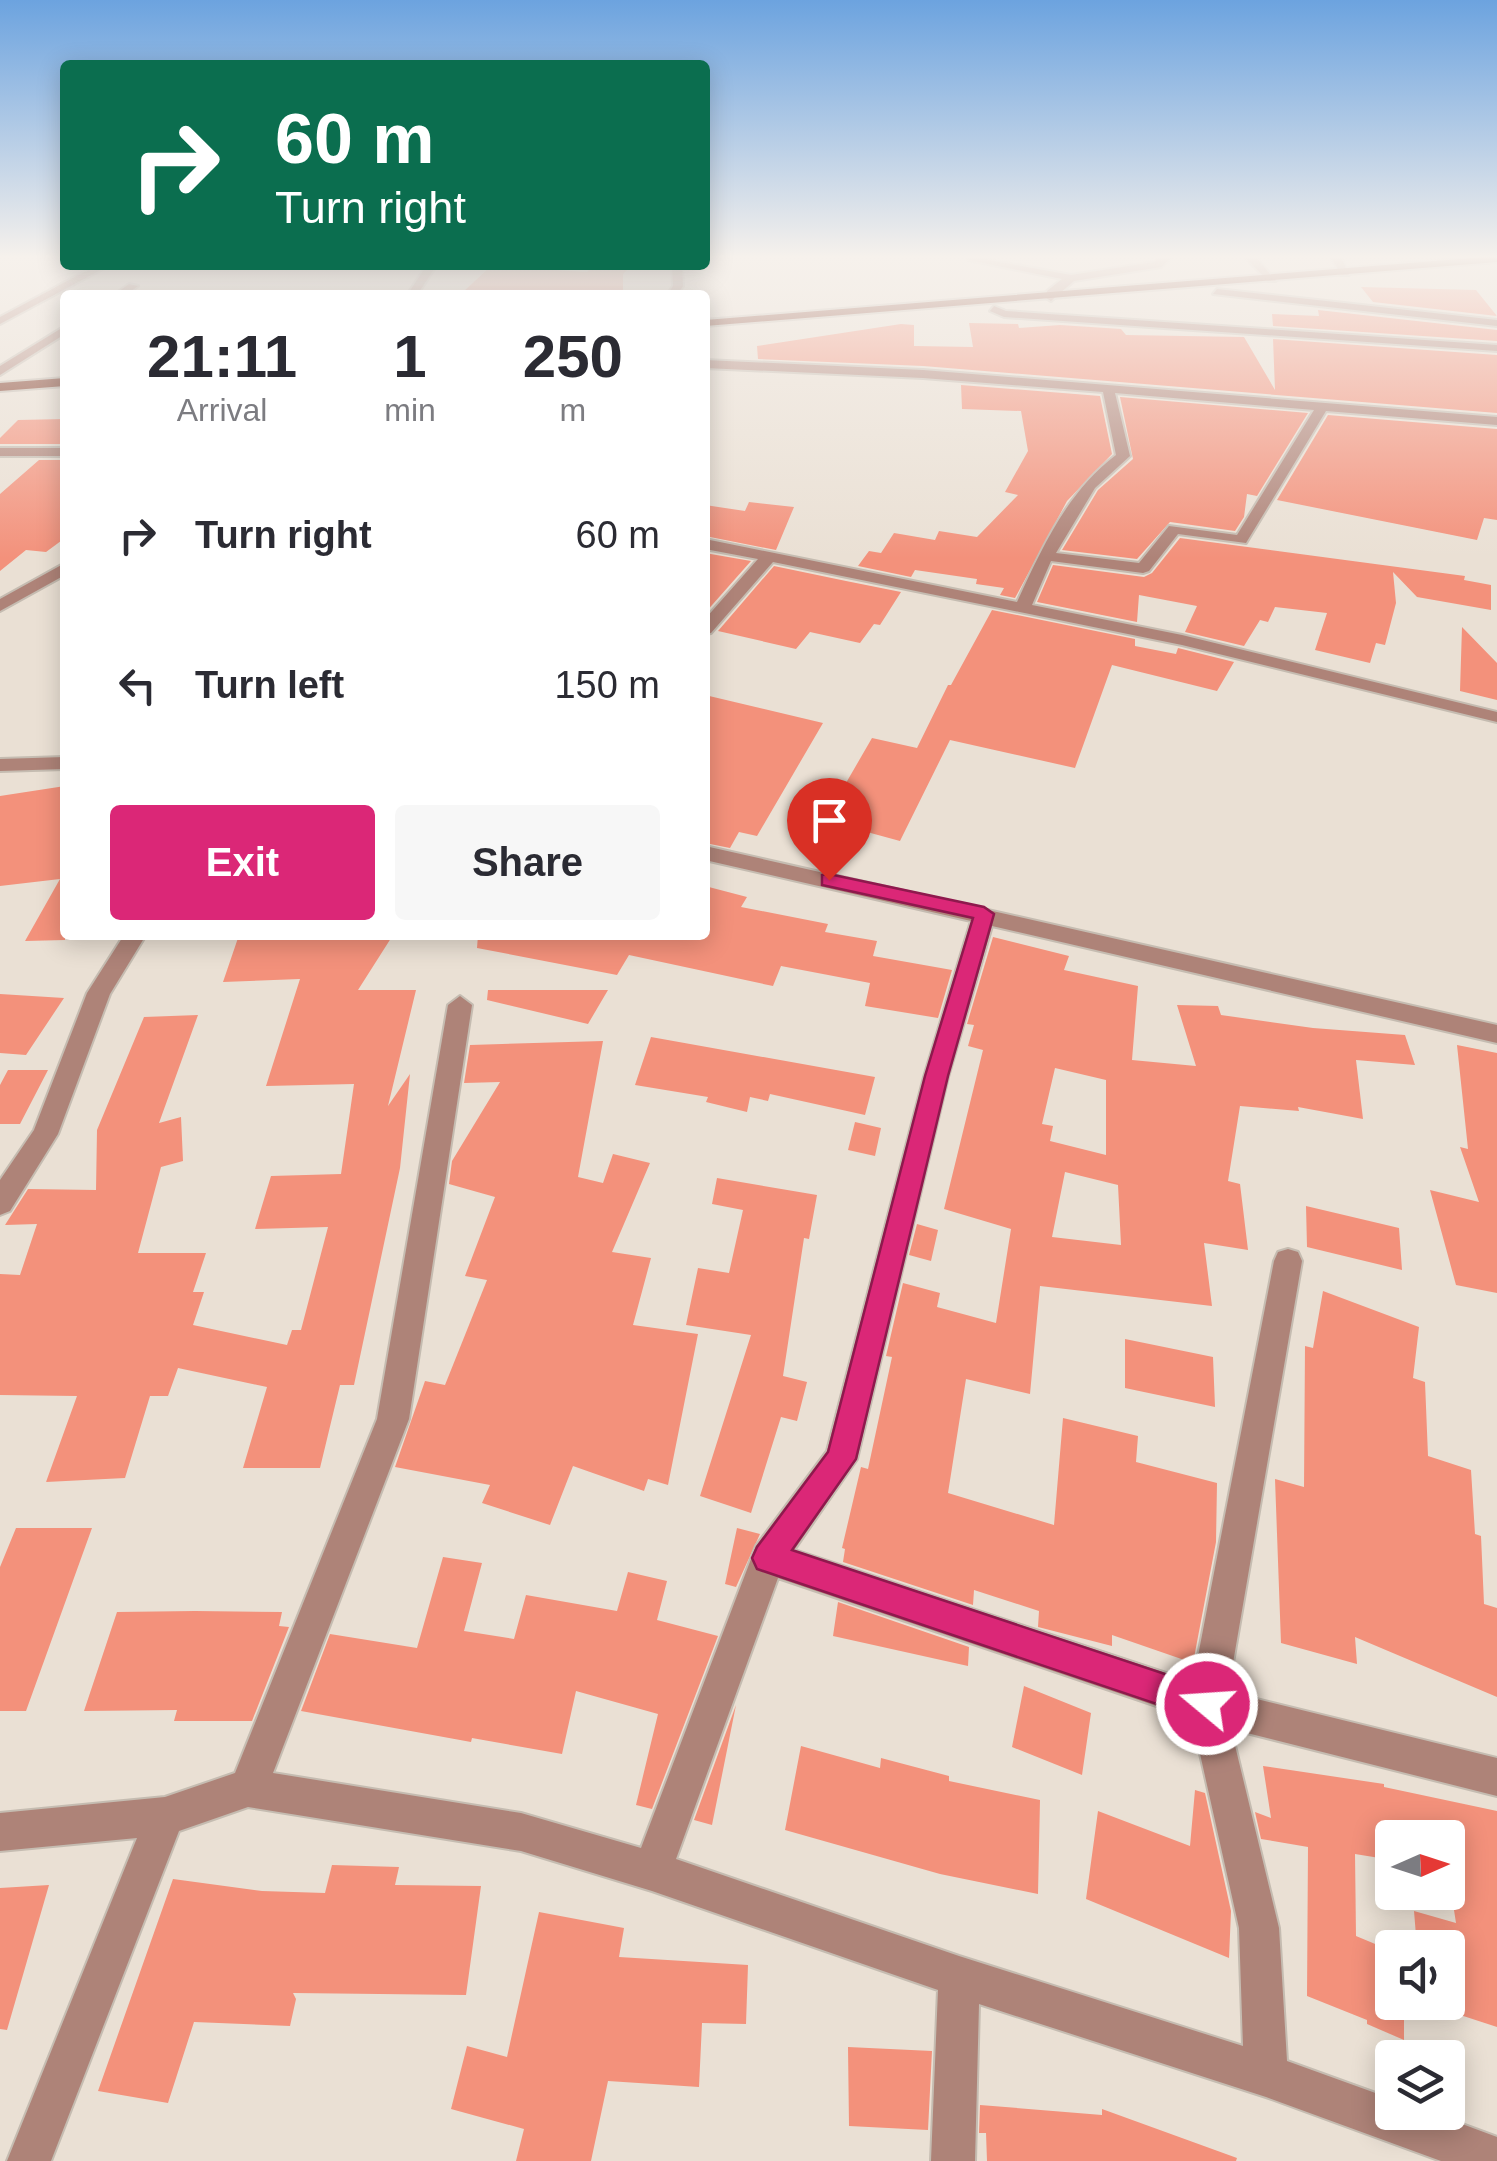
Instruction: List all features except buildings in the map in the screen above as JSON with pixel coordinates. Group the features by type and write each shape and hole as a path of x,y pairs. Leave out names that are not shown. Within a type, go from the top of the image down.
{"main road":[{"path":"0,379 60,373"},
{"path":"0,388 60,382"}],"street":[{"path":"0,371 23,356"},
{"path":"710,364 1108,388 1497,421"},
{"path":"1022,606 1046,556 1098,472 1123,456 1108,388"},
{"path":"1046,556 1143,568 1174,529 1240,540 1322,407"},
{"path":"0,452 60,452"},
{"path":"710,545 1182,640 1497,717"},
{"path":"710,623 769,557"},
{"path":"0,606 60,571"},
{"path":"47,578 60,587"},
{"path":"0,765 60,763"},
{"path":"710,854 1497,1034"},
{"path":"652,1871 768,1558 841,1459 936,1076 984,914"},
{"path":"0,1203 45,1134 99,993 131,940"},
{"path":"248,1788 393,1419 460,1005"},
{"path":"1266,2075 1258,1928 1207,1704 1288,1261"},
{"path":"768,1558 1207,1704 1497,1776"},
{"path":"0,1832 165,1816 248,1788 521,1832 652,1871 1266,2075 1497,2159"},
{"path":"29,2161 165,1816"},
{"path":"953,2161 959,1976"}],"route":[{"path":"829,880 984,914 936,1076 841,1459 768,1558 1207,1704"}]}
